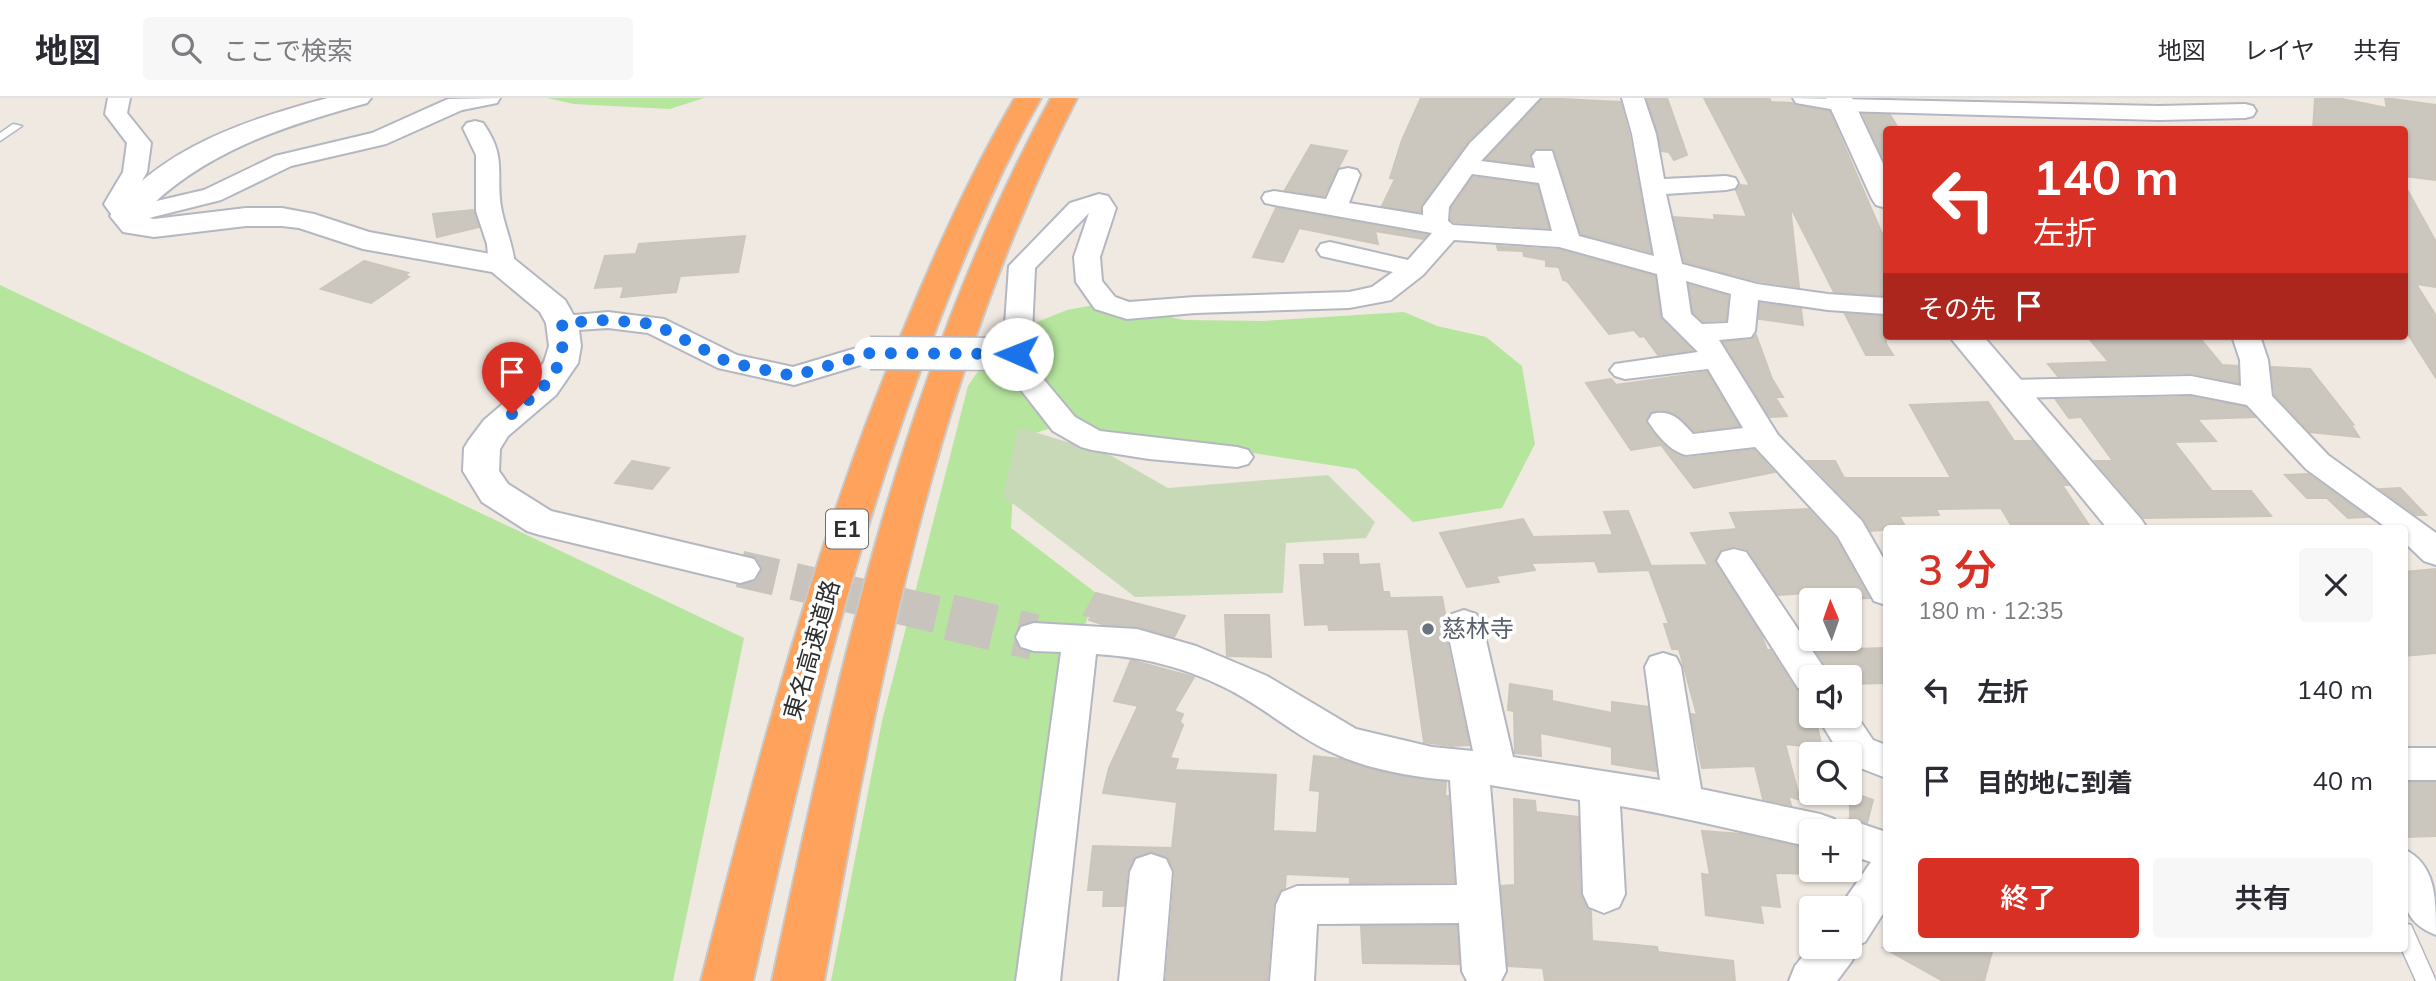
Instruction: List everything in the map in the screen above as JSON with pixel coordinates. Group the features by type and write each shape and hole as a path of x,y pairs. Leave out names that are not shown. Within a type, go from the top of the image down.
{"highway":[{"name":"東名高速道路","path":"726,981 774,788 866,466 907,356 942,273 980,190 1028,98"},
{"name":"E1","path":"798,981 833,802 885,581 936,402 1002,224 1064,98"}],"street":[{"path":"119,98 116,114 139,143 135,172 116,204 133,226 154,228 246,217 282,217 304,220 363,240 502,265 554,307 562,323 565,346 561,363 544,387 496,428 482,448 481,471 495,493 540,522 740,569"},
{"path":"125,216 140,198 217,146 295,115 358,98"},
{"path":"125,216 212,195 283,161 378,139 456,104 489,98"},
{"path":"1237,457 1149,449 1092,440 1064,424 1011,354 1021,265 1079,208 1091,201 1099,201 1103,208 1087,257 1089,282 1105,303 1127,312 1195,305 1349,300 1381,294 1414,269 1441,228 1436,207 1478,148 1529,98"},
{"path":"1633,98 1643,124 1653,187 1672,271 1677,317 1707,343 1763,436 1810,489 1876,556 1883,581"},
{"path":"1804,98 1972,105 2247,105"},
{"path":"1840,101 1883,193"},
{"path":"2085,104 2101,126"},
{"path":"1972,105 1987,126"},
{"path":"475,128 488,155 489,211 500,244 502,265"},
{"path":"1466,166 1547,166 1568,242"},
{"path":"1335,206 1348,175"},
{"path":"1653,187 1726,183"},
{"path":"1274,198 1335,206 1441,228 1568,242 1745,289 1829,302 1883,306"},
{"path":"1331,250 1414,269"},
{"path":"1696,333 1741,331 1745,289"},
{"path":"562,323 608,320 654,324 728,362 794,376 870,353 1011,354"},
{"path":"1968,340 2125,525"},
{"path":"2247,340 2254,360 2258,398"},
{"path":"1625,370 1716,359"},
{"path":"2010,389 2191,385 2258,398 2317,462 2404,525"},
{"path":"1663,421 1686,445 1763,436"},
{"path":"2408,528 2436,554"},
{"path":"2408,557 2436,554"},
{"path":"1734,561 1802,665"},
{"path":"1464,623 1483,768 1479,904 1484,971"},
{"path":"1034,637 1137,643 1196,660 1254,686 1344,741 1432,763 1483,768 1683,800 1716,810 1799,827"},
{"path":"1038,981 1080,640"},
{"path":"1663,667 1683,800"},
{"path":"1844,728 1859,751 1883,761"},
{"path":"2408,764 2436,764"},
{"path":"1600,787 1604,894"},
{"path":"1862,841 1883,849"},
{"path":"1141,981 1151,872"},
{"path":"2408,875 2436,913"},
{"path":"1862,910 1883,878"},
{"path":"1292,981 1297,905 1479,904"},
{"path":"1811,981 1828,959"}],"lane":[{"path":"0,138 17,126"},
{"path":"2408,941 2427,981"}],"green space":[{"path":"547,98 704,98 670,109 574,104"},
{"path":"0,285 744,638 673,981 0,981"},
{"path":"1105,303 1184,320 1264,321 1404,312 1437,326 1486,337 1522,366 1535,444 1502,508 1413,522 1356,469 1064,424 1016,439 1011,528 1096,593 1080,640 1038,981 831,981 882,721 968,386 1002,336 1067,310"},
{"path":"1018,427 1110,455 1168,488 1328,475 1375,522 1366,538 1286,543 1283,593 1135,597 1003,496"}],"building":[{"path":"1421,98 1512,98 1468,141 1421,205 1420,212 1382,206 1395,179 1390,178 1402,140"},
{"path":"1543,98 1620,102 1629,135 1651,252 1581,234 1554,149 1534,149 1529,157 1532,165 1486,159"},
{"path":"1647,98 1667,98 1687,155 1674,160 1669,152 1662,151"},
{"path":"1704,98 1769,98 1771,102 1793,103 1796,106 1829,111 1883,236 1883,296 1834,292 1790,206 1799,287 1758,281 1684,262 1674,217 1715,220 1714,215 1747,217 1736,190 1740,185 1750,186"},
{"path":"2315,98 2337,98 2387,108 2385,98 2436,105 2436,180 2408,176 2408,126 2313,126"},
{"path":"1863,114 1890,115 1897,126 1883,126 1882,156"},
{"path":"1311,145 1347,151 1324,196 1285,190"},
{"path":"1473,177 1537,185 1549,228 1451,220 1452,208"},
{"path":"2408,191 2436,242 2436,287 2416,284 2436,316 2436,378 2408,334"},
{"path":"1276,208 1427,235 1423,239 1375,231 1378,244 1299,228 1283,262 1253,257"},
{"path":"473,210 479,227 437,237 433,214"},
{"path":"745,236 738,272 680,276 676,292 621,297 624,286 595,288 605,256 636,254 639,244"},
{"path":"1497,246 1559,250 1655,276 1661,319 1692,350 1658,355 1644,336 1640,337 1634,330 1609,334 1567,281 1563,280 1559,267 1546,266 1546,260 1524,256 1523,251 1498,250"},
{"path":"364,261 408,273 405,275 409,277 371,303 321,289"},
{"path":"1689,285 1728,296 1726,320 1703,321 1693,313"},
{"path":"1760,303 1801,309 1803,325 1759,319"},
{"path":"1845,314 1883,316 1883,340 1886,340 1893,355 1866,355"},
{"path":"1756,335 1772,379 1783,397 1775,397 1787,416 1770,417 1723,342 1751,340"},
{"path":"2090,340 2201,340 2222,365 2238,366 2238,383 2191,373 2058,376 2048,364 2109,362"},
{"path":"2271,367 2310,369 2353,424 2350,423 2359,437 2310,432 2275,395"},
{"path":"1707,372 1739,426 1694,431 1677,415 1659,410 1650,413 1646,420 1649,428 1663,444 1686,458 1754,450 1774,472 1694,488 1661,445 1631,450 1586,383 1611,379 1616,385"},
{"path":"2191,397 2246,407 2255,417 2197,419 2216,441 2174,442 2212,491 2251,491 2271,516 2144,518 2095,461 2113,461 2081,417 2069,418 2056,400"},
{"path":"1988,402 2014,441 2032,441 2068,485 2062,485 2089,525 2011,525 2001,508 1936,509 1939,515 1899,516 1904,525 1883,525 1883,530 1871,531 1864,519 1808,461 1835,461 1844,478 1951,478 1910,405"},
{"path":"632,461 669,468 652,489 615,483"},
{"path":"2308,474 2368,517 2348,518 2327,498 2307,498 2285,475"},
{"path":"2400,488 2426,515 2416,515 2380,489"},
{"path":"1808,509 1836,539 1869,598 1862,598 1862,588 1799,588 1799,594 1778,595 1747,549 1735,546 1721,549 1715,560 1761,634 1767,650 1770,650 1799,690 1799,728 1818,728 1821,742 1799,742 1799,746 1785,744 1799,796 1799,800 1788,796 1791,805 1763,799 1755,766 1702,768 1691,714 1697,715 1679,649 1672,649 1664,624 1669,624 1649,570 1599,572 1595,561 1531,563 1535,570 1496,576 1499,582 1467,587 1440,533 1523,519 1533,537 1613,535 1604,512 1628,511 1651,566 1708,565 1691,533 1737,529 1730,513"},
{"name":"慈林寺","path":"1324,554 1358,554 1359,565 1379,564 1383,592 1389,592 1390,598 1442,597 1446,619 1443,624 1469,745 1451,746 1424,742 1408,629 1329,630 1328,624 1305,625 1300,565 1325,565"},
{"path":"2436,569 2436,653 2408,656 2408,572"},
{"path":"1096,593 1185,616 1174,637 1137,626 1105,625 1089,620 1091,617 1084,615"},
{"path":"1225,615 1269,615 1271,657 1227,656"},
{"path":"1883,648 1883,683 1862,684 1862,665 1825,665 1816,651"},
{"path":"1131,660 1194,677 1174,711 1183,714 1180,722 1183,725 1170,758 1178,759 1175,770 1276,775 1273,831 1317,833 1320,791 1310,790 1314,756 1341,759 1389,774 1446,782 1445,796 1448,796 1454,882 1350,883 1350,877 1286,874 1285,888 1280,891 1273,905 1267,981 1166,981 1175,872 1168,858 1152,852 1134,858 1127,872 1124,906 1103,906 1104,890 1088,890 1093,846 1172,848 1177,802 1103,793 1109,768 1138,706 1114,701"},
{"path":"1510,684 1552,691 1552,701 1612,713 1612,702 1648,707 1656,771 1612,764 1612,747 1540,733 1541,756 1515,753 1514,711 1508,710"},
{"path":"2408,783 2436,783 2436,836 2408,837"},
{"path":"1862,796 1873,800 1867,823 1862,819 1850,817 1850,805 1862,805"},
{"path":"1514,799 1535,801 1536,812 1578,817 1580,894 1591,911 1592,941 1657,947 1658,952 1733,961 1735,981 1545,981 1543,968 1508,966 1501,886 1515,885"},
{"path":"1702,831 1742,834 1799,847 1799,874 1775,873 1780,907 1760,905 1763,923 1706,915 1702,874 1710,875"},
{"path":"1361,926 1457,926 1459,964 1363,963"},
{"path":"1891,952 1992,952 1984,981 1943,981"}],"tunnel":[{"path":"740,569 957,619"},
{"path":"949,617 1034,637"}],"place":[{"name":"慈林寺","path":"1428,629"}],"route":[{"path":"512,414 544,387 561,363 565,346 562,323 608,320 654,324 728,362 794,376 870,353 1017,354"}]}
